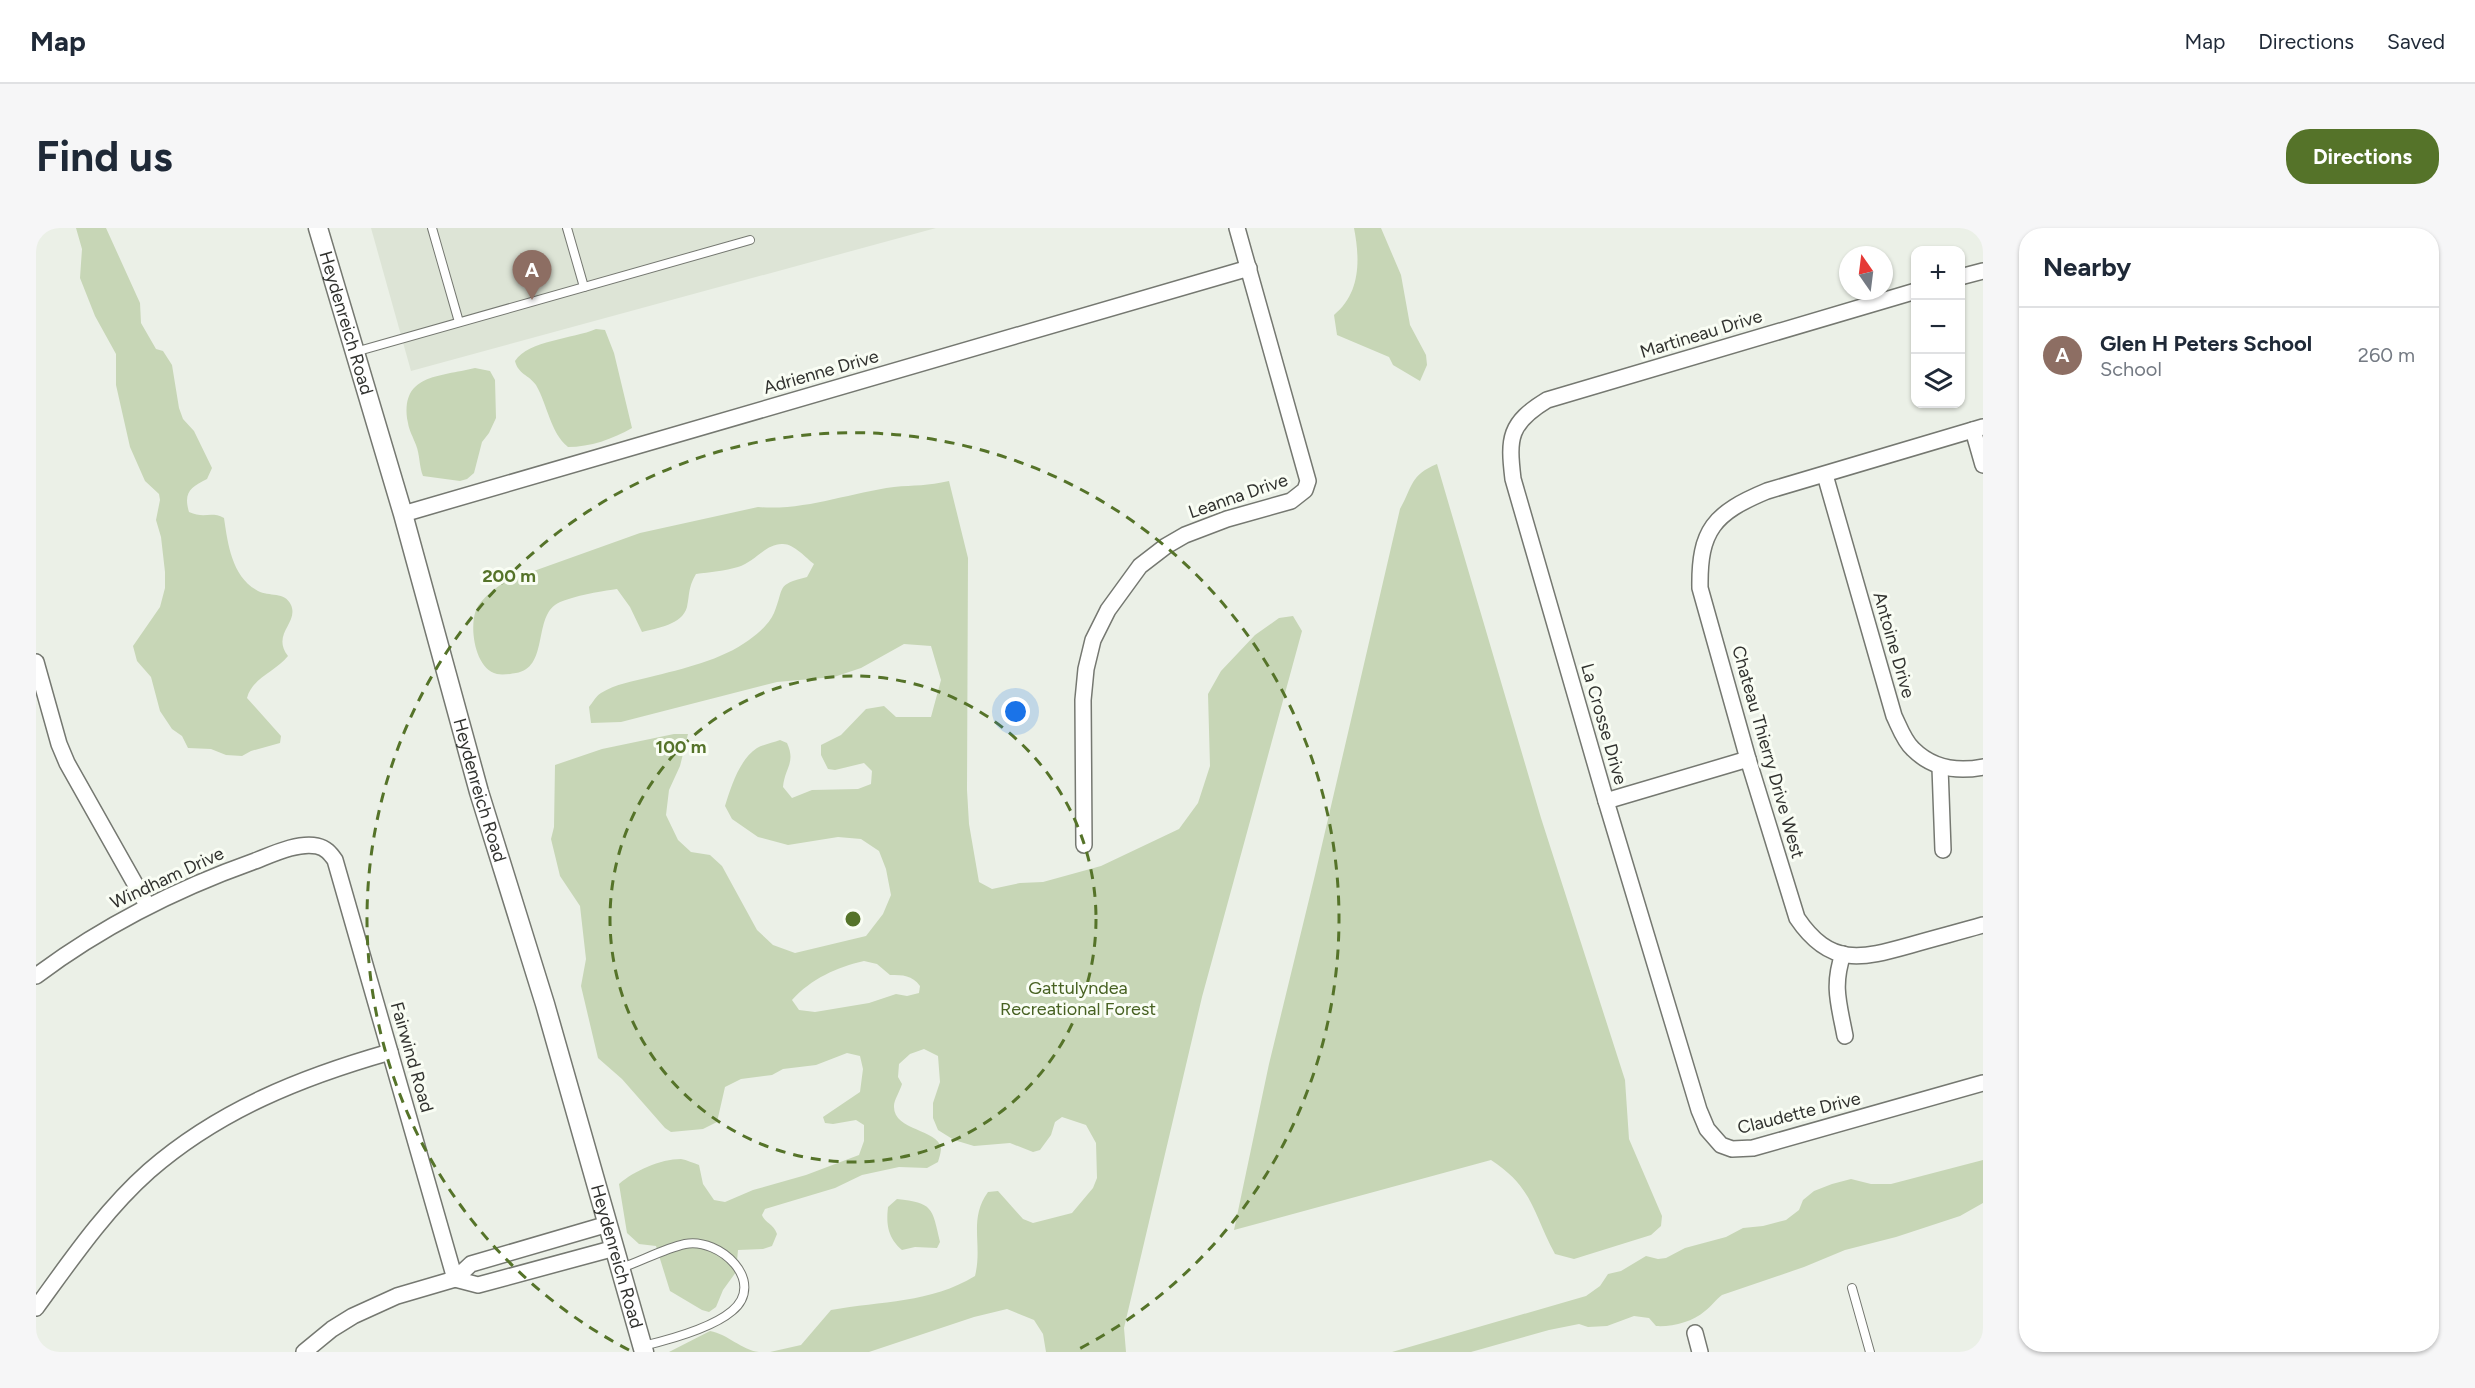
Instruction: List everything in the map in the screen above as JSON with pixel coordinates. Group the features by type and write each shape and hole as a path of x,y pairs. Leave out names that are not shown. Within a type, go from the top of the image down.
{"street":[{"name":"Heydenreich Road","path":"318,228 403,514 479,792 545,1004 644,1349"},
{"name":"Leanna Drive","path":"1084,845 1083,700 1086,669 1093,640 1108,610 1140,566 1166,546 1185,535 1227,519 1291,501 1305,490 1308,481 1237,228"},
{"name":"Adrienne Drive","path":"403,514 1249,268"},
{"path":"1965,276 1983,271"},
{"name":"Martineau Drive","path":"1512,437 1520,422 1534,408 1547,400 1911,292"},
{"path":"1825,475 1978,428 1983,465"},
{"name":"La Crosse Drive","path":"1512,437 1509,450 1513,479 1671,1019"},
{"name":"Chateau Thierry Drive West","path":"1825,475 1767,491 1727,511 1705,536 1700,566 1700,588 1748,759 1797,918 1819,944 1843,954"},
{"name":"Antoine Drive","path":"1825,475 1894,716 1912,749 1940,767 1955,770 1983,767"},
{"path":"36,662 43,713 75,781 147,905"},
{"path":"1606,801 1748,759"},
{"path":"1940,767 1943,850"},
{"name":"Windham Drive","path":"36,976 93,936 147,905 187,886 302,846 316,846 325,849"},
{"name":"Fairwind Road","path":"325,849 335,860 455,1279"},
{"path":"1845,1036 1836,987 1836,974 1843,954 1857,956 1877,954 1983,925"},
{"name":"Claudette Drive","path":"1671,1019 1707,1129 1721,1145 1732,1149 1753,1148 1983,1083"},
{"path":"36,1308 107,1214 149,1171 193,1137 241,1107 290,1084 390,1052"},
{"path":"304,1352 332,1329 374,1305 455,1279 471,1264 608,1224"},
{"path":"455,1279 478,1285 615,1248"},
{"path":"1695,1333 1700,1352"}],"lane":[{"path":"432,228 459,322"},
{"path":"567,228 584,287"},
{"path":"355,352 750,240"},
{"path":"621,1268 686,1244 711,1246 739,1267 743,1295 733,1311 683,1336 644,1349"},
{"path":"1852,1288 1870,1352"}],"shaded area":[{"path":"371,228 936,228 411,371"}],"green space":[{"path":"76,228 106,228 140,303 141,323 156,349 163,351 172,365 183,419 194,431 212,468 207,479 190,491 187,500 189,512 224,518 233,559 242,577 258,591 281,596 291,605 292,617 282,641 288,656 254,685 247,698 281,736 280,743 251,751 242,756 226,755 211,749 188,748 182,736 172,729 160,711 151,677 137,661 133,646 160,607 165,588 161,537 156,520 160,500 159,494 145,481 130,447 116,385 116,354 95,316 80,278 82,249"},
{"path":"1354,228 1381,228 1401,275 1410,325 1426,355 1427,365 1420,381 1393,365 1389,357 1337,335 1334,315 1349,296 1356,275 1357,252"},
{"path":"596,329 605,330 614,353 632,428 601,442 568,447 557,434 536,385 521,372 515,361 522,354 541,344"},
{"path":"475,368 490,371 495,380 496,418 482,442 474,473 460,481 423,476 408,423 407,407 410,395 416,386 425,380"},
{"path":"1437,464 1541,818 1625,1080 1629,1139 1662,1216 1661,1226 1651,1235 1574,1259 1555,1254 1531,1202 1516,1181 1491,1160 1234,1230 1269,1064 1400,509 1417,477"},
{"name":"Gattulyndea Recreational Forest","path":"949,481 968,558 967,790 969,824 979,882 992,889 1020,883 1043,882 1101,866 1179,829 1198,803 1210,766 1208,694 1221,671 1255,635 1279,618 1293,616 1302,631 1202,997 1124,1328 1126,1352 1046,1352 1043,1334 1034,1320 1007,1309 974,1317 869,1352 770,1352 801,1345 831,1310 923,1296 958,1285 975,1276 978,1253 977,1222 982,1202 988,1192 998,1191 1023,1219 1033,1223 1072,1213 1093,1188 1097,1178 1096,1143 1086,1125 1062,1117 1055,1122 1051,1135 1040,1150 1033,1152 1010,1143 974,1146 954,1140 938,1130 933,1118 933,1103 940,1082 938,1056 924,1049 910,1054 899,1064 898,1077 902,1084 894,1106 900,1120 938,1142 941,1148 938,1162 927,1168 899,1167 862,1175 835,1188 765,1209 762,1215 777,1234 772,1246 763,1249 738,1250 736,1272 723,1290 716,1307 709,1312 670,1291 656,1246 639,1244 627,1233 619,1184 640,1170 656,1163 681,1159 699,1165 703,1184 714,1200 725,1202 753,1190 806,1175 859,1155 864,1141 864,1125 856,1120 825,1123 823,1117 860,1092 863,1069 860,1056 847,1053 816,1065 783,1069 772,1075 741,1079 725,1087 717,1122 703,1129 671,1132 665,1128 622,1079 598,1058 581,986 586,959 580,906 560,876 551,839 554,827 555,765 602,749 674,734 688,734 680,766 669,790 666,815 678,840 691,852 710,855 722,866 757,930 773,945 795,953 866,936 883,914 891,895 886,869 879,851 861,839 838,837 788,845 758,837 732,819 725,806 736,774 745,759 757,748 780,740 787,743 789,750 790,760 783,787 792,798 812,790 858,789 871,784 872,771 864,763 835,770 828,769 821,755 821,745 841,735 866,709 884,706 896,717 931,717 941,680 931,646 904,644 861,668 834,677 777,682 621,722 591,723 589,707 606,690 714,658 749,640 767,625 785,585 807,577 814,564 796,549 777,544 744,565 696,574 690,587 687,607 680,618 662,627 642,632 630,607 617,589 560,602 549,612 533,662 526,669 514,673 497,674 489,671 483,664 474,637 474,618 478,606 485,597 506,581 640,533 758,507 775,508 810,504 894,487","holes":["864,961 877,964 890,975 914,980 920,986 919,993 907,996 896,994 869,1003 815,1012 799,1010 792,1000 807,986 834,970"]},
{"path":"1983,1160 1983,1203 1960,1216 1896,1237 1845,1250 1804,1267 1722,1295 1700,1315 1682,1323 1656,1326 1649,1318 1634,1316 1607,1326 1588,1327 1579,1324 1549,1330 1471,1352 1392,1352 1586,1296 1600,1286 1608,1274 1621,1271 1646,1256 1666,1258 1685,1248 1726,1237 1743,1228 1786,1220 1799,1210 1803,1200 1814,1191 1832,1184 1851,1179 1871,1184 1891,1184"},
{"path":"897,1199 918,1202 929,1209 935,1221 940,1242 937,1248 915,1247 902,1250 897,1245 889,1231 887,1220 888,1207"},
{"path":"710,1331 723,1335 752,1351 759,1352 669,1352"}],"place":[{"name":"Glen H Peters School","path":"532,300"}]}
